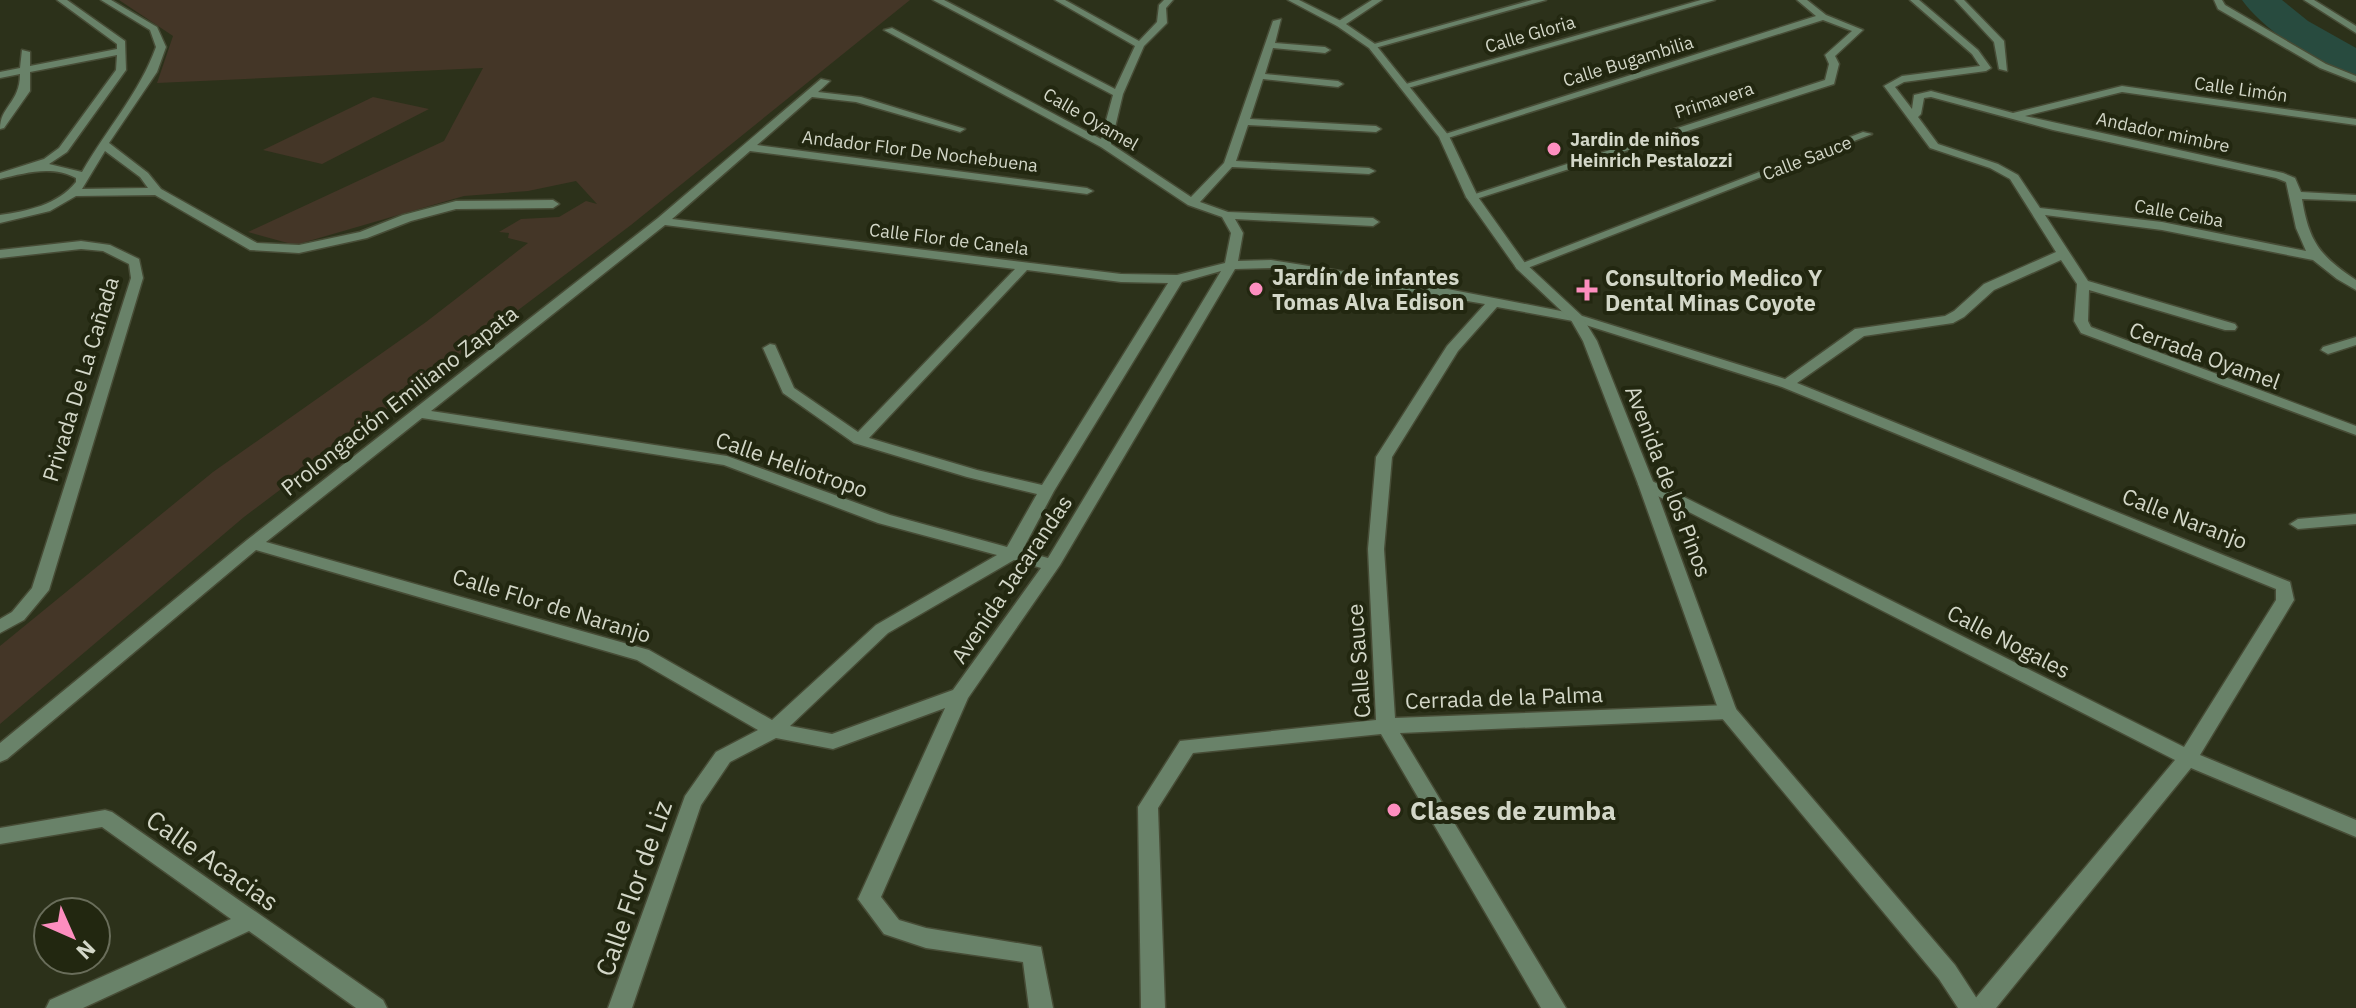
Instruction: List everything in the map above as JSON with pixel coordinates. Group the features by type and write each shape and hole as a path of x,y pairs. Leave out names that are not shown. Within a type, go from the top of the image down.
{"street":[{"path":"0,176 48,161 63,150 121,70 122,43 61,0"},
{"path":"0,219 59,202 74,193 152,72 161,47 154,29 105,0"},
{"path":"937,0 1118,94"},
{"path":"1059,0 1140,45"},
{"name":"Avenida de los Pinos","path":"1292,0 1340,24 1372,46 1444,136 1472,197 1521,266 1576,318 1590,341 1646,484 1728,712 1947,972 1971,1008"},
{"path":"1340,24 1378,0"},
{"path":"1372,46 1542,0"},
{"name":"Calle Gloria","path":"1404,86 1711,0"},
{"path":"1801,0 1823,17"},
{"path":"1914,0 1975,52 1986,68 1902,79 1889,86 1934,146 1994,166 2014,177 2083,284"},
{"path":"1959,0 1999,41 2004,69"},
{"path":"2218,0 2221,7 2323,66 2356,79"},
{"path":"2308,0 2353,28"},
{"path":"1105,145 1118,94 1140,45 1162,23 1162,2"},
{"name":"Primavera","path":"1472,197 1830,82 1834,64 1830,55 1858,30 1823,17"},
{"name":"Calle Bugambilia","path":"1444,136 1823,17"},
{"path":"1192,203 1229,164 1278,21"},
{"name":"Calle Oyamel","path":"889,30 1105,145 1192,203 1227,215 1373,222"},
{"path":"1270,45 1325,50"},
{"path":"0,126 25,91 25,52"},
{"path":"0,75 25,74 121,57"},
{"path":"1259,76 1338,84"},
{"name":"Prolongación Emiliano Zapata","path":"0,754 253,544 662,221 825,81"},
{"name":"Calle Limón","path":"2013,117 2122,89 2356,122"},
{"path":"810,94 857,99 960,129"},
{"name":"Andador mimbre","path":"1910,117 1916,114 1919,95 1925,94 2013,117 2279,175 2291,180 2296,195"},
{"path":"1244,122 1376,129"},
{"name":"Calle Sauce","path":"1521,266 1867,134"},
{"path":"103,144 144,175 157,191 254,247 299,249 363,235 407,218 456,205 553,204"},
{"name":"Andador Flor De Nochebuena","path":"747,147 1087,191"},
{"path":"1229,164 1369,171"},
{"path":"24,170 64,169 81,176 82,182"},
{"path":"74,193 157,191"},
{"path":"2356,198 2296,195 2301,228 2313,256 2356,286"},
{"name":"Calle Ceiba","path":"2038,211 2162,226 2313,256"},
{"path":"1227,215 1237,233 1231,265"},
{"path":"0,234 14,217"},
{"name":"Calle Flor de Canela","path":"662,221 1121,278 1177,279 1231,265 1271,264 1495,301"},
{"name":"Privada De La Cañada","path":"0,254 81,245 106,248 135,262 137,278 40,590 18,616 0,627"},
{"path":"1787,384 1852,335 1869,329 1948,320 1989,287 2063,254"},
{"name":"Avenida Jacarandas","path":"1041,1008 1033,954 926,938 892,927 869,899 960,695 1052,565 1231,265"},
{"path":"859,440 1024,266"},
{"name":"Avenida Jacarandas","path":"774,730 882,629 1012,554 1046,491 1177,279"},
{"name":"Cerrada Oyamel","path":"2230,327 2083,284 2081,321 2086,330 2356,431"},
{"name":"Calle Sauce","path":"1495,301 1452,349 1384,457 1376,549 1386,726 1554,1008"},
{"name":"Calle Naranjo","path":"1495,301 1576,318 1787,384 2284,586 2285,600 2188,758 1982,1008"},
{"path":"2328,350 2356,341"},
{"path":"770,348 788,390 859,440 973,474 1046,491"},
{"name":"Calle Heliotropo","path":"419,413 727,461 884,519 1052,565"},
{"name":"Calle Nogales","path":"1646,484 2188,758 2356,829"},
{"path":"2298,524 2356,519"},
{"name":"Calle Flor de Naranjo","path":"253,544 643,655 774,730 833,742 960,695"},
{"name":"Cerrada de la Palma","path":"1153,1008 1148,807 1187,746 1386,726 1728,712"},
{"name":"Calle Flor de Liz","path":"620,1008 692,802 723,757 774,730"},
{"name":"Calle Acacias","path":"0,836 105,818 375,1008"},
{"path":"58,1008 251,920"}],"shaded area":[{"path":"119,0 910,0 631,225 244,517 0,724 0,646 213,472 426,322 528,243 508,238 509,233 499,232 521,219 559,217 586,201 597,204 576,181 528,191 464,196 295,245 248,232 444,141 483,68 157,83 173,36"},
{"path":"373,97 429,109 322,164 263,150"}],"waterway":[{"path":"2260,0 2295,29 2356,65"}],"place":[{"name":"Jardin de niños Heinrich Pestalozzi","path":"1554,149"},
{"name":"Jardín de infantes Tomas Alva Edison","path":"1256,289"},
{"name":"Consultorio Medico Y Dental Minas Coyote","path":"1587,290"},
{"name":"Clases de zumba","path":"1394,810"}]}
